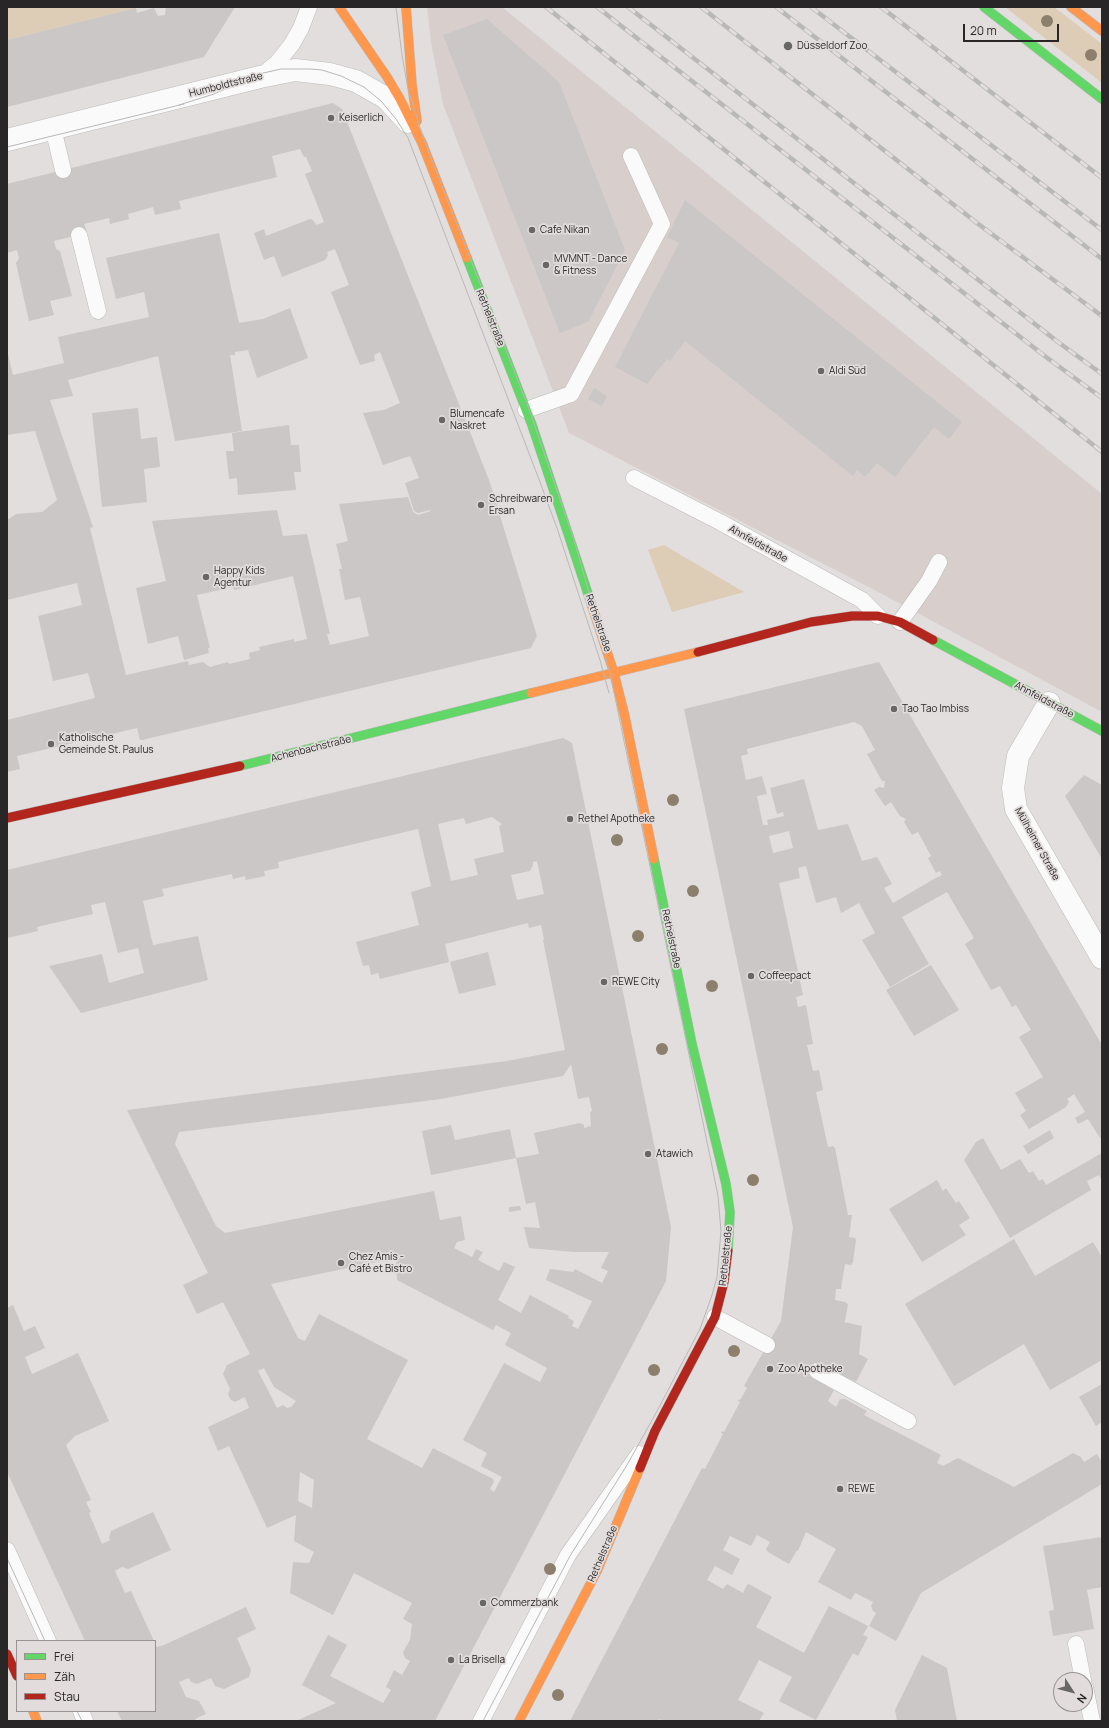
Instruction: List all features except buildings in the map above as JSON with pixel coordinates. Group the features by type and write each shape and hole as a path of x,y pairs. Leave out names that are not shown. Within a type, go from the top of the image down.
{"street":[{"name":"Rethelstraße","path":"339,7 387,77 422,144 526,410 614,673 626,717 692,1044 726,1184 730,1212 727,1265 724,1282 714,1317 655,1430 597,1571 520,1721"},
{"name":"Rethelstraße","path":"406,7 406,25 412,85 422,144"},
{"path":"984,7 1102,98"},
{"path":"1071,7 1102,31"},
{"name":"Humboldtstraße","path":"7,140 260,77 287,71 307,70 330,74 356,82 376,92 393,104 409,124 422,144"},
{"name":"Ahnfeldstraße","path":"614,673 670,660 811,622 852,616 878,616 900,622 1102,731"},
{"name":"Achenbachstraße","path":"7,818 270,759 614,673"},
{"name":"Mülheimer Straße","path":"1048,703 1018,756 1012,788 1016,809 1102,958"},
{"path":"7,1654 16,1674"}],"lane":[{"path":"260,77 276,63 292,44 301,28 309,7"},
{"path":"53,128 63,170"},
{"path":"526,410 571,394 662,224 631,156"},
{"path":"79,235 98,311"},
{"name":"Ahnfeldstraße","path":"634,478 720,522 862,600 878,616"},
{"path":"900,622 928,581 938,562"},
{"path":"714,1317 767,1345"},
{"path":"817,1371 908,1421"},
{"path":"481,1721 568,1555 655,1430"},
{"path":"7,1550 48,1640"},
{"path":"1076,1644 1082,1672"}],"shaded area":[{"path":"7,7 141,7 7,40"},
{"path":"427,7 502,7 1102,494 1102,712 882,594 569,433 443,104 431,42"},
{"path":"1005,7 1054,7 1102,44 1102,83"},
{"path":"664,545 744,592 672,612 648,550"}],"tram line":[{"path":"396,7 408,89 424,140 529,409 574,540 588,589 611,678 718,1196 721,1231 717,1277 700,1329 627,1465 570,1556 483,1721"},
{"path":"179,105 214,94 259,74 281,69 310,69 322,70 341,76 364,87 381,101 396,119 408,138 540,482 558,531 600,660 609,693"},
{"path":"7,147 184,104"},
{"path":"7,1558 45,1640"},
{"path":"78,1712 82,1721"}],"railway":[{"path":"546,7 1102,452"},
{"path":"597,7 1046,357 1102,398"},
{"path":"628,7 1058,342 1102,374"},
{"path":"701,7 977,223 1102,316"},
{"path":"776,7 1102,259"},
{"path":"811,7 1102,230"},
{"path":"881,7 1102,178"}],"traffic: fast":[{"path":"984,7 1102,99"},
{"path":"467,258 532,425 592,606"},
{"path":"933,640 1102,731"},
{"path":"240,766 531,693"},
{"path":"654,859 692,1044 726,1184 730,1212 728,1250"}],"traffic: slow":[{"path":"339,7 387,77 400,99 422,143 467,258"},
{"path":"406,7 412,85 417,121"},
{"path":"1071,7 1102,31"},
{"path":"592,606 614,673 625,717 654,859"},
{"path":"531,693 698,652"},
{"path":"519,1721 597,1571 640,1468"},
{"path":"33,1712 37,1721"}],"traffic: jam":[{"path":"698,652 811,622 852,616 878,616 900,622 933,640"},
{"path":"7,818 240,766"},
{"path":"640,1468 655,1431 715,1317 724,1282 728,1250"},
{"path":"7,1654 16,1674"}],"place":[{"name":"Düsseldorf Zoo","path":"788,46"},
{"name":"Keiserlich","path":"331,118"},
{"name":"Cafe Nikan","path":"532,230"},
{"name":"MVMNT - Dance & Fitness","path":"546,265"},
{"name":"Aldi Süd","path":"821,371"},
{"name":"Blumencafe Naskret","path":"442,420"},
{"name":"Schreibwaren Ersan","path":"481,505"},
{"name":"Happy Kids Agentur","path":"206,577"},
{"name":"Tao Tao Imbiss","path":"894,709"},
{"name":"Katholische Gemeinde St. Paulus","path":"51,744"},
{"name":"Rethel Apotheke","path":"570,819"},
{"name":"Coffeepact","path":"751,976"},
{"name":"REWE City","path":"604,982"},
{"name":"Atawich","path":"648,1154"},
{"name":"Chez Amis - Café et Bistro","path":"341,1263"},
{"name":"Zoo Apotheke","path":"770,1369"},
{"name":"REWE","path":"840,1489"},
{"name":"Commerzbank","path":"483,1603"},
{"name":"La Brisella","path":"451,1660"}]}
